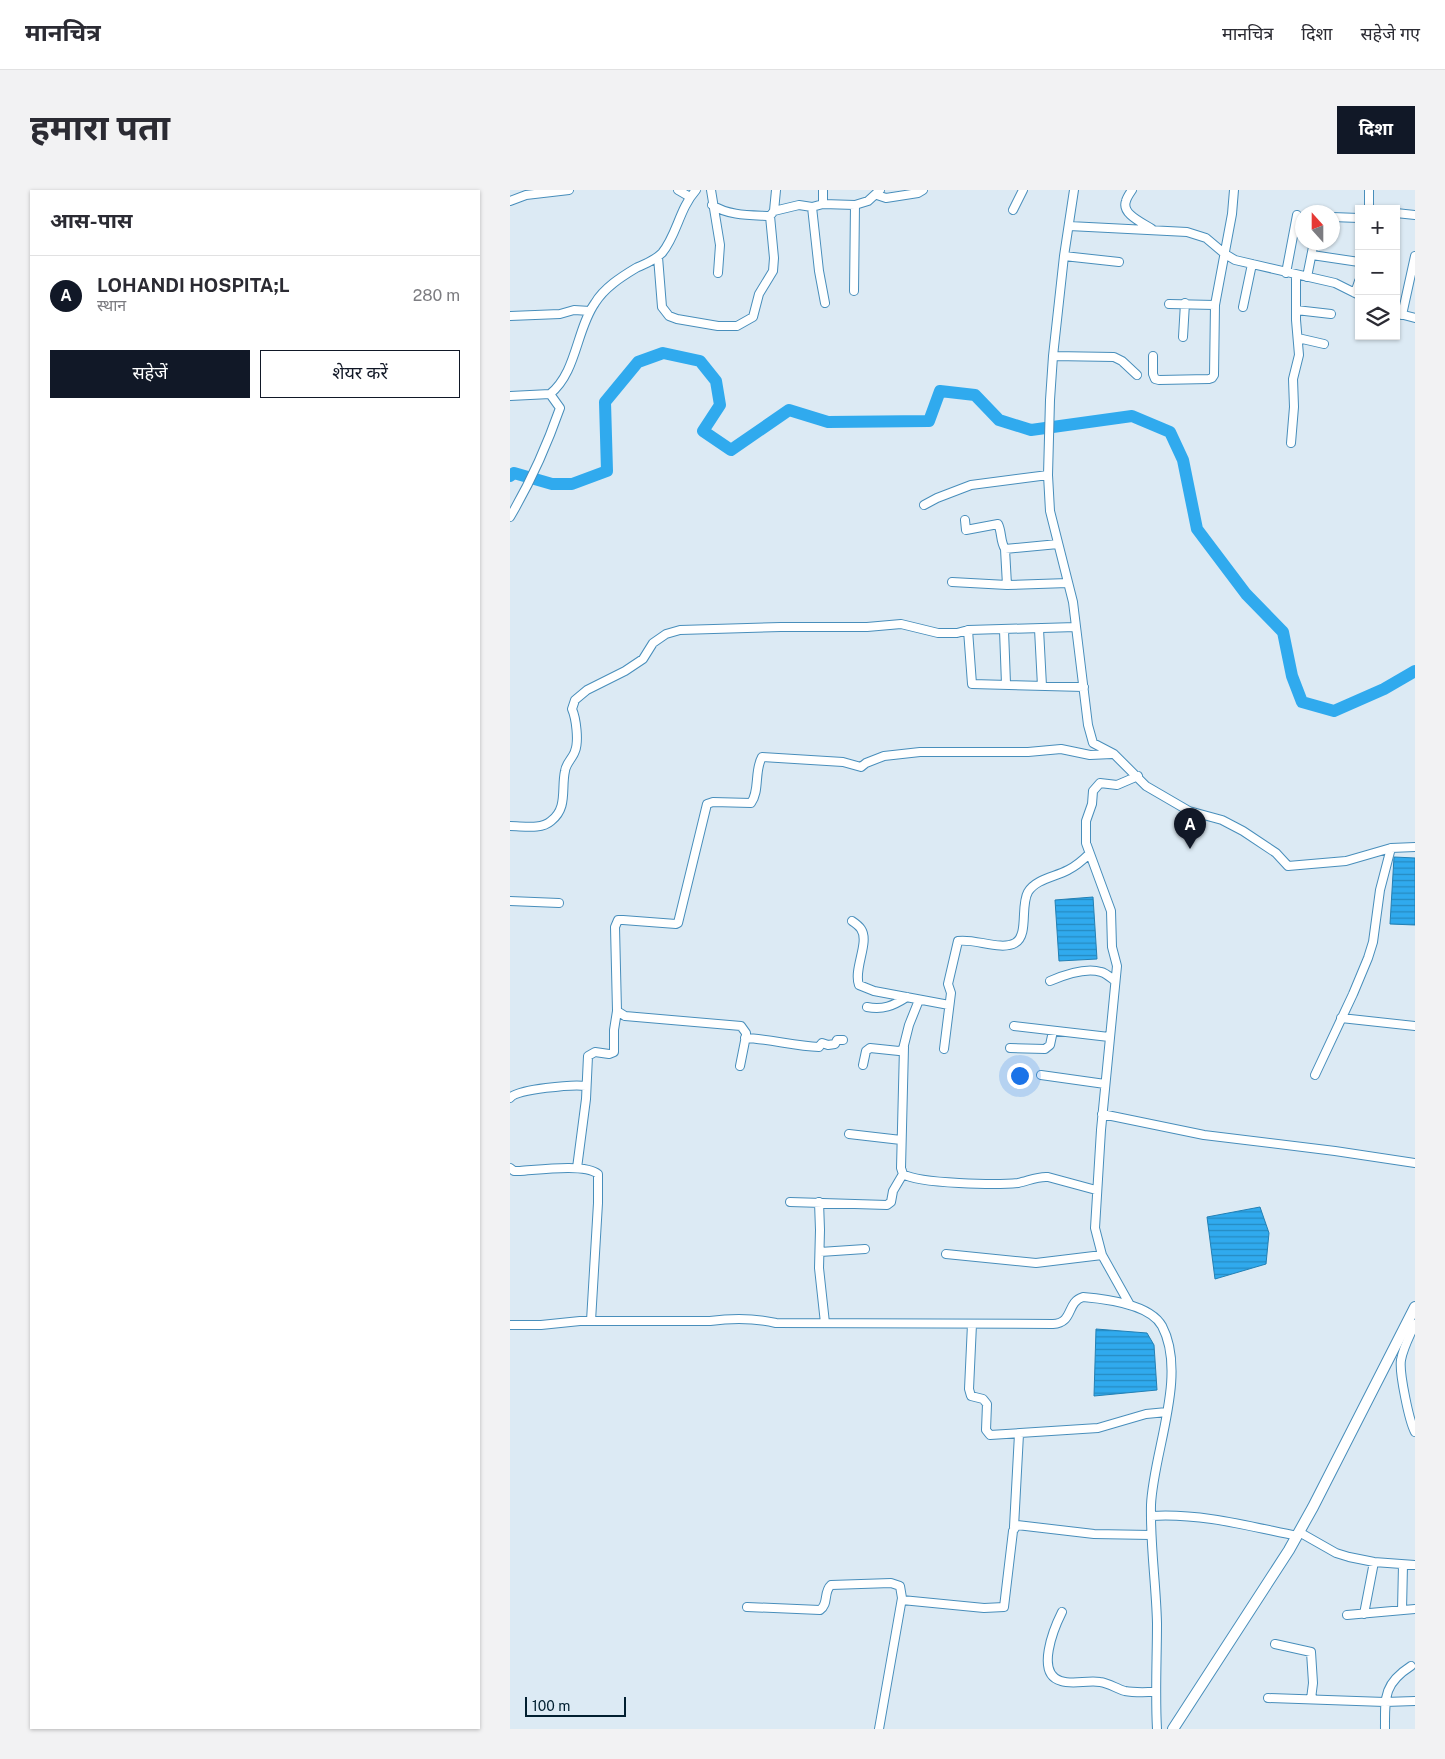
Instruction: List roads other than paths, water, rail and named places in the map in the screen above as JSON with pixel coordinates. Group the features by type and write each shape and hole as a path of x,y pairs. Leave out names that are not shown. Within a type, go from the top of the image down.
{"street":[{"path":"510,201 535,192 569,190"},
{"path":"678,190 690,197"},
{"path":"510,396 550,394 559,387 568,370 590,311 601,295 617,281 658,257 668,244 685,205 696,190"},
{"path":"711,190 720,246 718,273"},
{"path":"658,257 662,307 669,316 718,326 737,326 753,318 759,294 773,271 772,213 776,190"},
{"path":"823,190 823,204"},
{"path":"712,205 720,210 730,212 772,213 799,205 812,207 823,204 855,205 868,201 879,192 886,198 918,193 923,190"},
{"path":"1012,210 1023,190"},
{"path":"1074,190 1064,256 1053,356 1048,476 1050,511 1073,602 1091,739 1096,746 1114,754 1146,786 1189,811 1222,820 1243,831 1276,853 1288,866 1346,861 1391,848 1415,847"},
{"path":"1132,190 1126,201 1127,211 1130,215 1154,230"},
{"path":"1153,356 1152,374 1155,379 1212,378 1214,372 1215,305 1225,254 1234,190"},
{"path":"1368,190 1369,205"},
{"path":"854,291 855,205"},
{"path":"812,207 819,271 825,303"},
{"path":"1400,213 1415,215"},
{"path":"1340,217 1355,218"},
{"path":"1286,272 1295,225"},
{"path":"1069,226 1196,234 1206,238 1235,260 1335,283 1355,293"},
{"path":"1307,277 1313,250"},
{"path":"1312,255 1355,261"},
{"path":"1064,256 1119,262"},
{"path":"1400,310 1415,256"},
{"path":"1243,307 1252,264"},
{"path":"1291,443 1294,407 1293,379 1299,355 1296,275"},
{"path":"1183,337 1185,303"},
{"path":"1169,304 1215,305"},
{"path":"510,316 560,314 574,310 590,311"},
{"path":"1296,310 1331,314"},
{"path":"1400,314 1415,318"},
{"path":"1298,338 1324,344"},
{"path":"1053,356 1114,357 1122,361 1137,375"},
{"path":"510,517 540,459 560,408 550,394"},
{"path":"924,505 971,484 1048,476"},
{"path":"965,520 966,530 998,524 1002,531 1002,544 1005,549 1007,585"},
{"path":"1005,549 1058,544"},
{"path":"952,582 1007,585 1068,583"},
{"path":"510,826 539,826 556,817 564,799 565,769 577,746 576,718 572,709 575,700 587,690 614,677 642,659 653,642 666,634 680,630 781,627 848,628 901,624 938,633 957,633 968,630 1076,627"},
{"path":"1039,629 1042,686"},
{"path":"968,630 972,684 1084,687"},
{"path":"1004,630 1006,684"},
{"path":"577,1168 586,1099 588,1059 590,1054 595,1052 609,1054 614,1052 614,1030 617,1011 616,923 618,920 623,920 678,923 707,804 713,802 751,803 754,798 758,769 762,757 842,762 861,767 884,756 920,752 1028,752 1061,749 1090,754 1114,754"},
{"path":"1130,1306 1102,1255 1095,1228 1102,1114 1116,966 1112,947 1111,911 1089,854 1086,843 1086,821 1092,804 1093,792 1100,783 1117,785 1138,776"},
{"path":"1314,1075 1371,950 1380,890 1391,848"},
{"path":"944,1049 950,993 948,984 958,941 964,940 996,945 1015,943 1022,934 1024,902 1027,893 1040,882 1078,865 1089,854"},
{"path":"510,901 559,903"},
{"path":"852,921 860,927 863,938 858,972 859,985 919,1000 949,1005"},
{"path":"1050,981 1062,976 1090,971 1104,972 1115,981"},
{"path":"867,1007 877,1009 889,1007 907,997"},
{"path":"790,1202 887,1205 890,1202 893,1191 903,1174 901,1168 901,1140 904,1048 906,1033 919,1000"},
{"path":"617,1011 625,1016 656,1017 741,1026 746,1032 740,1066"},
{"path":"1341,1018 1415,1026"},
{"path":"1014,1026 1109,1037"},
{"path":"1010,1048 1045,1049 1050,1045 1054,1031"},
{"path":"745,1038 763,1039 797,1046 819,1047 822,1043 832,1045 837,1040 844,1040"},
{"path":"863,1064 866,1052 870,1048 899,1051 904,1048"},
{"path":"1041,1075 1105,1084"},
{"path":"510,1098 518,1093 558,1086 586,1086"},
{"path":"1102,1114 1204,1135 1336,1151 1415,1163"},
{"path":"848,1134 901,1140"},
{"path":"510,1168 514,1171 577,1168 598,1174 591,1321"},
{"path":"903,1174 921,1179 968,1183 1014,1183 1043,1176 1096,1190"},
{"path":"819,1202 822,1300 825,1323"},
{"path":"820,1252 865,1249"},
{"path":"946,1254 1036,1263 1102,1255"},
{"path":"510,1325 541,1325 591,1321 710,1322 731,1318 776,1323 1060,1324 1068,1316 1074,1302 1078,1298 1083,1297 1130,1306 1145,1310 1155,1316 1162,1326 1167,1339 1171,1377 1167,1412 1154,1478 1151,1516 1157,1622 1157,1729"},
{"path":"1173,1729 1298,1534 1415,1307"},
{"path":"972,1324 970,1394 973,1398 983,1400 987,1404 986,1426 988,1434 995,1436 1098,1428 1146,1414 1167,1412"},
{"path":"1415,1324 1401,1359 1415,1432"},
{"path":"902,1600 984,1608 1004,1607 1014,1527 1019,1434"},
{"path":"1151,1516 1214,1519 1298,1534 1327,1546 1336,1553 1374,1562 1415,1565"},
{"path":"1014,1527 1021,1525 1094,1534 1151,1535"},
{"path":"1364,1614 1374,1562"},
{"path":"1402,1610 1403,1565"},
{"path":"747,1607 820,1610 824,1606 828,1587 834,1584 896,1584 902,1589 902,1600 879,1729"},
{"path":"1347,1615 1415,1609"},
{"path":"1062,1612 1056,1623 1048,1660 1048,1668 1053,1677 1065,1682 1102,1682 1127,1692 1156,1692"},
{"path":"1275,1644 1311,1652 1313,1683 1311,1699"},
{"path":"1385,1729 1386,1702 1390,1685 1403,1671 1411,1666"},
{"path":"1268,1698 1386,1702 1415,1701"}],"water":[{"path":"1394,857 1415,858 1415,925 1390,924"},
{"path":"1093,897 1097,959 1059,961 1055,900"},
{"path":"1260,1207 1269,1233 1266,1264 1215,1279 1207,1217"},
{"path":"1096,1329 1147,1333 1154,1345 1157,1390 1094,1396"}],"waterway":[{"path":"510,476 514,473 552,484 572,484 607,471 605,402 638,362 663,353 700,361 716,381 720,405 703,431 731,450 789,410 828,422 929,421 940,391 975,395 999,420 1031,430 1132,416 1170,432 1183,460 1197,529 1246,594 1283,632 1292,676 1302,702 1334,711 1384,689 1415,671"}],"place":[{"name":"LOHANDI HOSPITA;L","path":"1190,849"}]}
